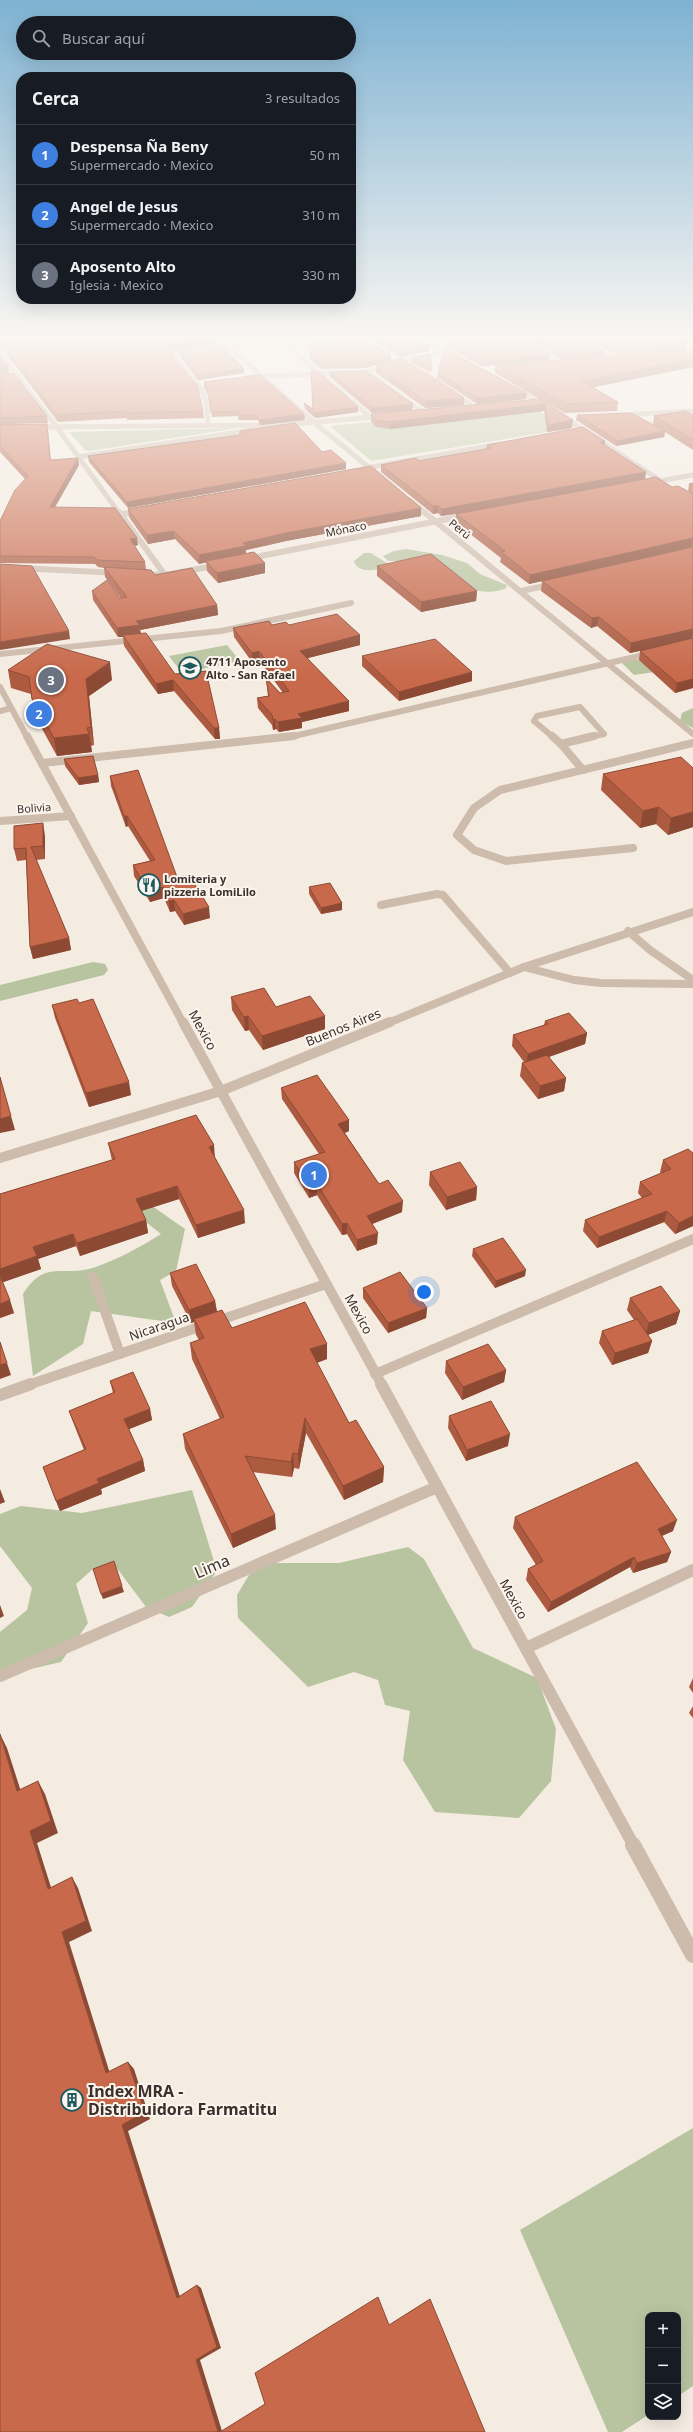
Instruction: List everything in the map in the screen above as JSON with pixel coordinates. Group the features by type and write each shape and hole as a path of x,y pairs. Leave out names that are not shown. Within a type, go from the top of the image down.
{"street":[{"path":"73,449 122,514 165,575"},
{"path":"78,457 126,449"},
{"path":"347,449 381,478"},
{"path":"362,469 469,449"},
{"path":"612,449 668,485"},
{"path":"638,485 693,474"},
{"name":"Perú","path":"405,497 609,663 693,734"},
{"path":"122,514 145,510"},
{"name":"Mónaco","path":"242,560 474,514"},
{"path":"133,573 165,575 226,563"},
{"path":"0,567 125,573"},
{"path":"521,591 558,582"},
{"path":"0,654 221,631 351,603"},
{"path":"42,764 287,738 662,650"},
{"name":"Mexico","path":"0,687 693,1955"},
{"path":"561,744 604,734 580,707 573,707 537,716 534,721 561,744 583,770"},
{"path":"0,711 11,708"},
{"path":"633,848 506,861 474,850 457,835 464,818 478,802 500,790 693,743"},
{"name":"Bolivia","path":"0,821 70,816"},
{"path":"381,905 437,894 443,895 510,973"},
{"name":"Buenos Aires","path":"0,1158 221,1091 524,967 693,912"},
{"path":"628,932 650,950 693,980"},
{"path":"524,967 574,980 601,983 693,984"},
{"path":"375,1374 693,1239"},
{"path":"92,1277 120,1354"},
{"name":"Nicaragua","path":"0,1395 326,1284"},
{"name":"Lima","path":"0,1676 437,1487"},
{"path":"526,1648 693,1570"}],"green space":[{"path":"85,449 99,449 89,451"},
{"path":"358,449 441,449 371,461"},
{"path":"406,549 442,555 467,563 480,574 507,585 506,588 495,591 468,589 401,561 388,561 383,556 394,551"},
{"path":"364,553 371,553 390,565 375,570 365,570 360,568 354,561"},
{"path":"227,645 240,661 182,673 169,656"},
{"path":"648,658 661,671 634,675 621,662"},
{"path":"693,708 693,728 680,721 682,713"},
{"path":"93,962 105,964 108,970 104,975 0,1001 0,985"},
{"path":"135,1194 185,1229 176,1271 160,1280 176,1323 91,1311 83,1344 33,1376 23,1294 31,1283 39,1276 55,1271 72,1271 93,1268 128,1253 161,1234 142,1219"},
{"path":"192,1490 217,1571 192,1607 169,1617 146,1607 116,1567 93,1569 76,1584 88,1623 61,1662 0,1676 0,1632 27,1610 32,1588 0,1546 0,1514 21,1506 82,1513"},
{"path":"408,1547 424,1559 473,1648 537,1678 556,1729 551,1781 519,1818 435,1812 403,1760 410,1711 385,1705 378,1680 354,1672 308,1687 238,1618 237,1595 249,1575 269,1563 339,1563"},
{"path":"693,2128 693,2386 681,2394 681,2312 645,2312 645,2417 622,2432 608,2432 520,2230"}],"building":[{"path":"3,449 49,449 50,460 78,458 50,507 115,508 137,538 130,539 145,562 97,560 94,557 0,556 0,521 15,490 28,476"},
{"path":"135,449 320,449 322,452 331,450 346,463 127,502 88,456"},
{"path":"483,449 611,449 646,472 442,509 438,506 433,506 381,465 416,458 419,461"},
{"path":"371,466 421,508 286,533 243,543 246,546 199,555 174,531 147,535 128,509"},
{"path":"656,477 672,487 678,486 693,494 693,538 530,575 501,552 505,551 456,514"},
{"path":"693,547 693,629 631,643 599,617 592,618 542,581"},
{"path":"254,552 265,563 217,573 206,561"},
{"path":"431,554 477,591 421,602 377,566"},
{"path":"0,564 32,566 69,631 0,642"},
{"path":"104,567 151,570 155,575 192,568 217,605 136,621 140,625 117,628 92,591 107,580 120,598 127,597"},
{"path":"337,614 360,635 300,651 349,701 298,714 302,718 278,722 275,719 273,720 272,715 257,698 269,696 266,678 280,693 289,691 259,651 252,653 233,628 269,621 272,625 286,622 289,625"},
{"path":"146,633 175,674 206,671 219,728 214,728 173,680 156,684 123,635"},
{"path":"693,638 693,679 677,683 640,651"},
{"path":"435,639 472,672 399,692 362,656"},
{"path":"47,644 110,662 86,679 91,727 87,728 89,734 54,738 32,699 29,677 8,670"},
{"path":"93,756 98,775 78,778 64,759"},
{"path":"681,757 693,768 693,812 671,818 659,807 643,811 603,774"},
{"path":"138,770 177,877 189,875 209,907 183,914 174,900 169,901 163,887 148,891 133,865 155,860 127,816 124,816 110,776"},
{"path":"43,823 43,846 31,847 69,938 30,947 26,848 14,849 14,826"},
{"path":"330,883 342,903 321,908 309,887"},
{"path":"264,988 276,1007 310,996 325,1016 262,1036 248,1016 244,1017 231,997"},
{"path":"77,999 79,1003 93,999 129,1082 86,1093 52,1005"},
{"path":"569,1013 587,1033 528,1054 513,1035 548,1024 545,1021"},
{"path":"547,1055 566,1078 540,1086 522,1063"},
{"path":"317,1075 349,1120 338,1124 379,1184 388,1180 403,1201 367,1216 378,1233 357,1240 347,1223 342,1224 317,1184 309,1187 294,1162 325,1152 281,1088"},
{"path":"0,1077 11,1116 0,1119"},
{"path":"196,1115 214,1145 209,1147 244,1210 196,1225 177,1186 136,1199 146,1220 77,1243 73,1234 33,1247 37,1256 0,1269 0,1194 115,1159 108,1143"},
{"path":"688,1149 693,1153 693,1216 679,1223 667,1211 599,1237 585,1220 652,1194 640,1182 671,1169 663,1160"},
{"path":"460,1162 477,1187 447,1197 430,1172"},
{"path":"503,1238 526,1270 496,1281 473,1249"},
{"path":"196,1264 215,1301 189,1310 170,1273"},
{"path":"400,1272 427,1308 388,1323 363,1288"},
{"path":"0,1276 10,1300 0,1304"},
{"path":"661,1286 680,1311 649,1323 630,1298"},
{"path":"305,1302 327,1344 310,1349 349,1423 356,1420 384,1467 343,1486 305,1418 298,1454 293,1453 291,1462 245,1456 275,1515 231,1534 183,1434 224,1417 190,1343 204,1338 194,1319 222,1310 232,1328"},
{"path":"637,1319 652,1341 615,1353 602,1331"},
{"path":"0,1342 7,1363 0,1365"},
{"path":"488,1344 506,1370 463,1387 446,1361"},
{"path":"133,1372 150,1409 124,1419 143,1460 97,1479 99,1483 56,1501 43,1467 86,1449 69,1411 115,1392 110,1381"},
{"path":"491,1401 510,1434 467,1450 449,1416"},
{"path":"637,1462 677,1520 658,1529 671,1552 637,1563 634,1557 551,1602 528,1569 543,1561 515,1517"},
{"path":"114,1561 122,1586 101,1594 93,1569"},
{"name":"Index MRA - Distribuidora Farmatitu","path":"0,1734 17,1791 38,1781 51,1821 30,1831 48,1889 72,1877 86,1921 62,1932 106,2073 128,2062 145,2112 122,2125 177,2298 197,2285 217,2347 196,2360 218,2432 0,2432"},
{"path":"378,2297 389,2325 430,2299 485,2432 220,2432 265,2404 255,2373"}],"place":[{"name":"4711 Aposento Alto - San Rafael","path":"190,668"},
{"name":"Aposento Alto","path":"51,680"},
{"name":"Angel de Jesus","path":"39,714"},
{"name":"Lomiteria y pizzeria LomiLilo","path":"149,885"},
{"name":"Despensa Ña Beny","path":"314,1175"},
{"name":"Index MRA - Distribuidora Farmatitu","path":"72,2100"}]}
